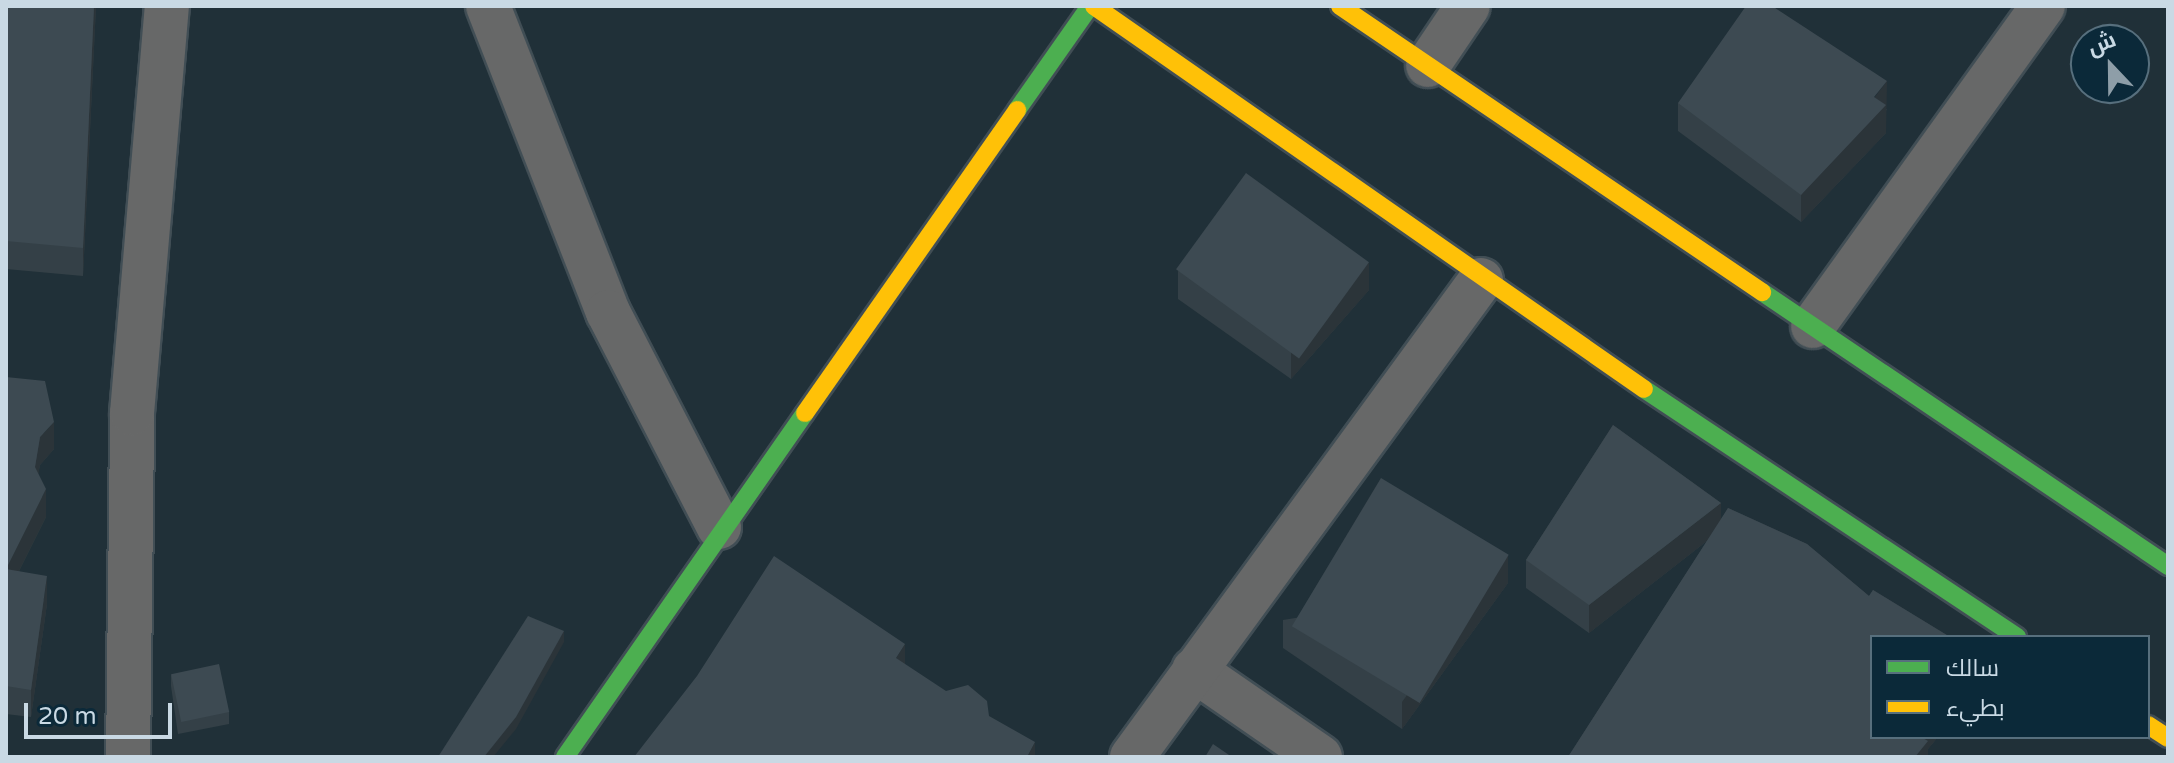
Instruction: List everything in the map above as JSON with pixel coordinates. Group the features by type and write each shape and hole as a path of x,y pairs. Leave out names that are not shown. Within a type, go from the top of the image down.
{"street":[{"path":"128,757 132,413 167,6"},
{"path":"488,6 608,312 719,527"},
{"path":"565,757 719,527 1092,6 1481,280 2014,635"},
{"path":"1340,6 2168,566"},
{"path":"1428,65 1468,6"},
{"path":"1813,326 2043,6"},
{"path":"1132,757 1481,280"},
{"path":"1194,670 1320,757"},
{"path":"2150,726 2168,738"}],"building":[{"path":"6,6 94,6 83,248 6,241"},
{"path":"1746,6 1772,6 1887,81 1874,97 1886,105 1801,195 1678,103"},
{"path":"1246,173 1369,262 1299,359 1176,269"},
{"path":"6,377 45,381 54,422 40,437 35,467 46,489 6,569"},
{"path":"1613,425 1721,503 1589,605 1526,560"},
{"path":"1381,478 1509,555 1420,703 1292,626"},
{"path":"1728,508 1807,544 1869,596 1873,590 1947,635 1870,635 1870,739 1928,741 1915,757 1568,757"},
{"path":"774,556 905,644 896,658 946,691 968,685 987,701 989,716 1035,742 1027,757 634,757 697,676"},
{"path":"6,569 47,576 31,690 6,686"},
{"path":"528,616 564,631 516,717 484,757 438,757"},
{"path":"219,664 229,712 181,722 171,674"},
{"path":"1213,744 1232,757 1205,757"}],"traffic: fast":[{"path":"1017,110 1090,6"},
{"path":"1762,292 2168,566"},
{"path":"1644,389 2014,635"},
{"path":"565,757 805,413"}],"traffic: slow":[{"path":"1094,6 1644,389"},
{"path":"1340,6 1762,292"},
{"path":"805,413 1017,110"},
{"path":"2150,726 2168,738"}]}
